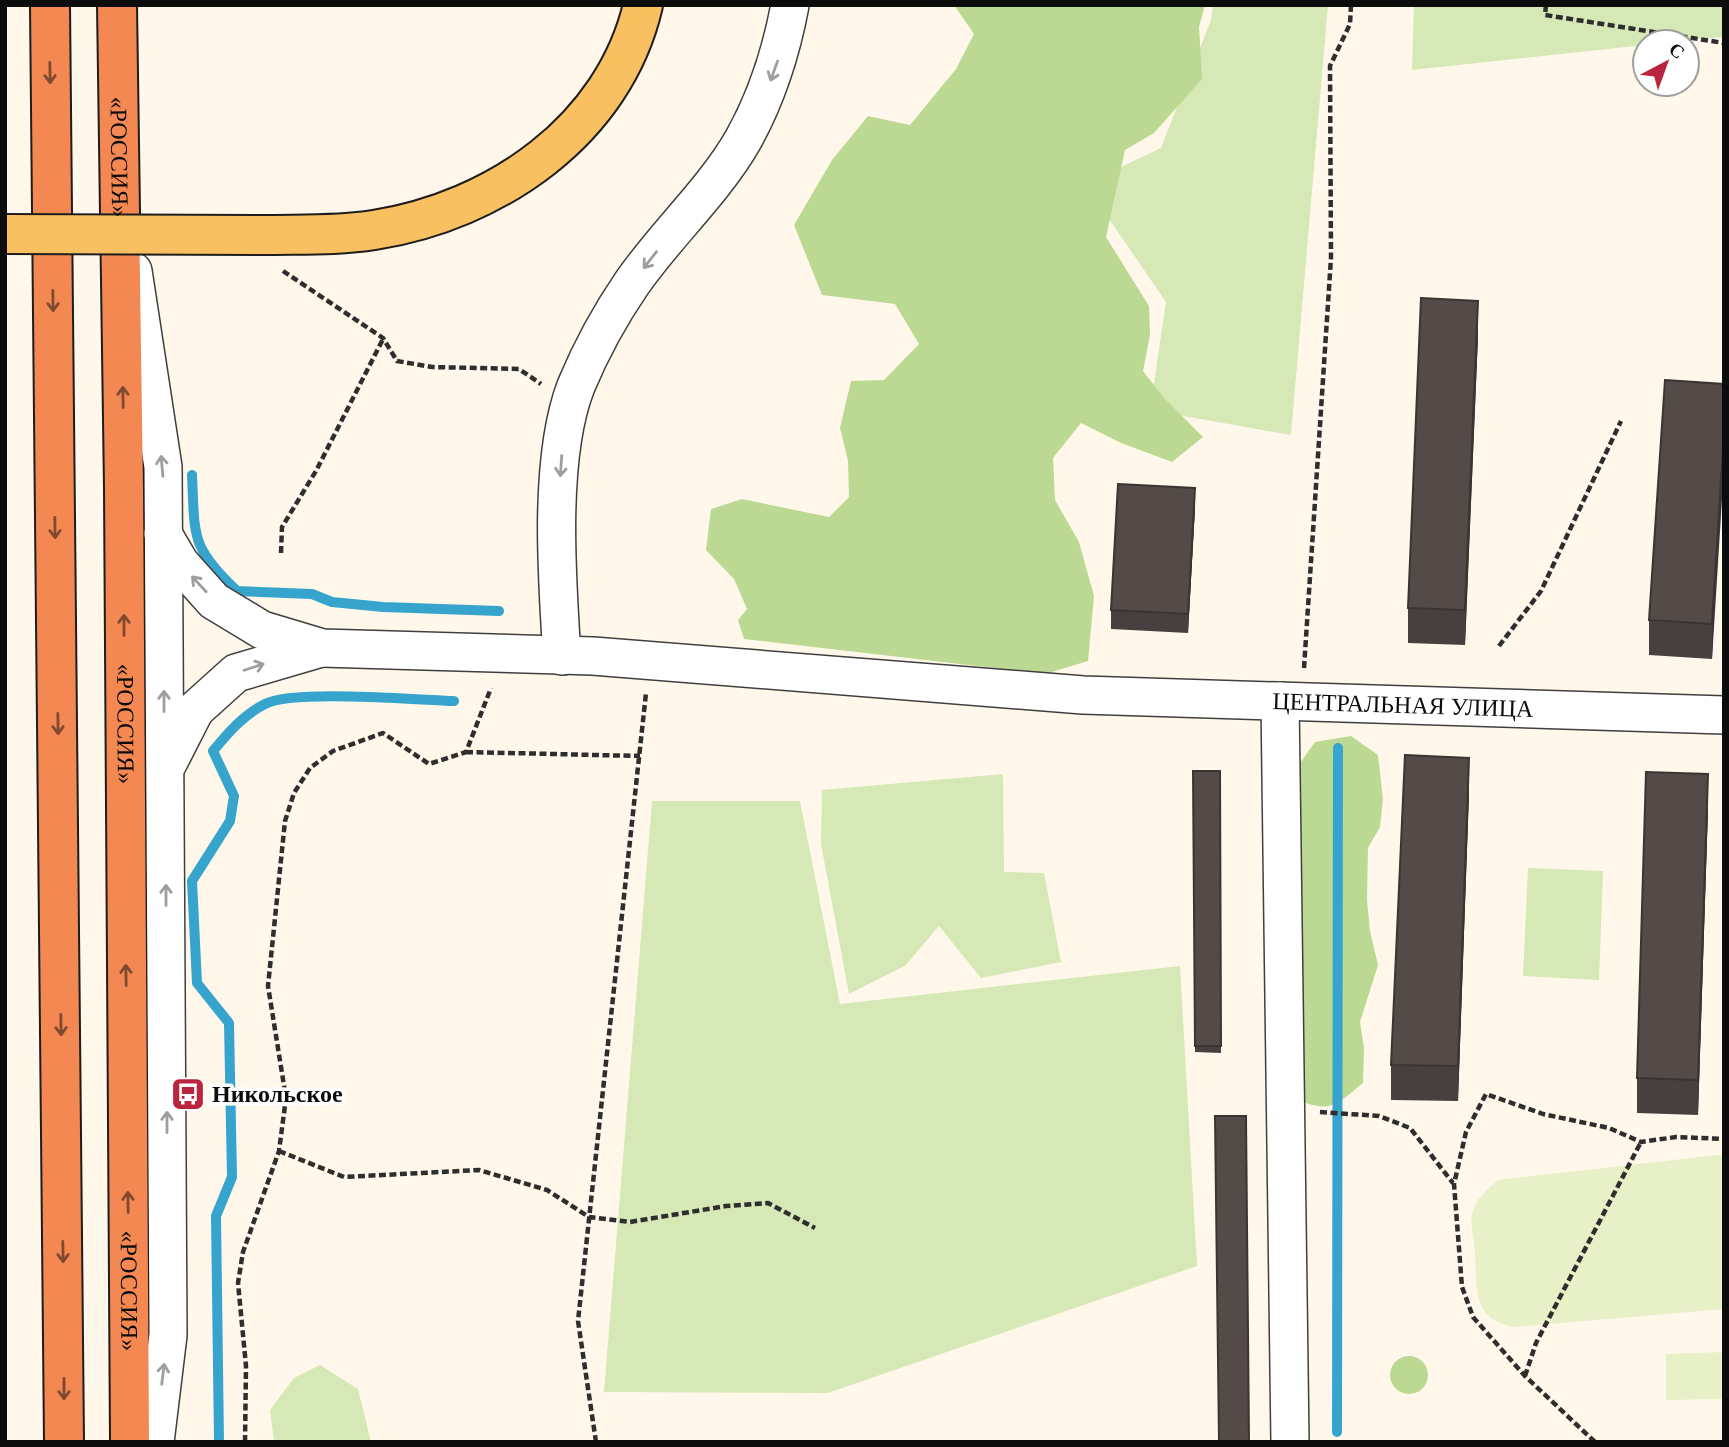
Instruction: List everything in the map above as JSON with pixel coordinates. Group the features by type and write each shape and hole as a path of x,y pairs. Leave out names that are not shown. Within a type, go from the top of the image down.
{"highway":[{"path":"50,5 64,1442"},
{"name":"«РОССИЯ»","path":"117,5 130,1442"}],"main road":[{"path":"5,234 268,250 337,234 408,224 453,209 507,183 564,140 605,94 627,56 643,5"}],"street":[{"path":"562,656 555,560 562,450 571,405 603,329 625,294 741,142 764,99 777,64 790,5"},
{"path":"119,177 163,467 168,1335 155,1442"},
{"path":"163,534 180,562 214,601 262,630 322,648"},
{"path":"165,770 195,710 236,673 322,648"},
{"name":"ЦЕНТРАЛЬНАЯ УЛИЦА","path":"322,648 649,661 1083,695 1724,715"},
{"path":"1290,1442 1285,1110 1291,701"}],"path":[{"path":"1291,701 1331,258 1330,66 1350,24 1351,5"},
{"path":"1546,5 1545,15 1724,43"},
{"path":"268,250 383,338 397,361 432,367 519,369 571,405"},
{"path":"281,553 282,527 316,471 383,338"},
{"path":"1499,646 1541,591 1621,421"},
{"path":"466,752 505,655"},
{"path":"596,1442 578,1321 649,661"},
{"path":"245,1442 246,1366 238,1283 243,1252 279,1151 286,1098 268,986 285,821 294,793 310,768 333,751 383,733 429,764 466,752 640,755"},
{"path":"1595,1442 1525,1376 1473,1317 1462,1287 1454,1184 1466,1132 1486,1094 1543,1114 1609,1128 1641,1142 1676,1137 1724,1139"},
{"path":"1285,1110 1378,1116 1410,1128 1454,1184"},
{"path":"1525,1376 1536,1343 1641,1142"},
{"path":"279,1151 344,1177 479,1170 547,1190 589,1217 630,1223 726,1206 768,1203 815,1228"}],"green space":[{"path":"954,5 1205,5 1199,27 1202,79 1154,133 1125,150 1106,237 1149,306 1150,335 1143,371 1165,399 1203,437 1172,462 1121,443 1081,423 1053,458 1055,500 1079,542 1094,596 1088,661 1045,674 744,639 738,620 747,609 734,579 706,550 711,509 742,499 829,517 849,497 848,461 840,428 851,381 884,380 919,344 895,304 822,295 794,225 832,160 868,116 910,125 956,69 974,34"},
{"path":"1213,5 1328,5 1291,435 1150,410 1166,302 1085,184 1161,148 1211,20"},
{"path":"1414,5 1724,5 1724,37 1701,38 1701,28 1631,28 1631,47 1412,70"},
{"path":"1351,736 1378,755 1383,799 1380,827 1368,848 1367,900 1370,931 1378,965 1360,1022 1364,1048 1363,1083 1334,1105 1319,1106 1298,1100 1297,1078 1304,1053 1293,948 1302,941 1295,915 1295,814 1301,795 1298,766 1315,742"},
{"path":"1003,774 1004,872 1044,873 1061,962 981,978 939,926 905,966 849,994 821,844 822,790"},
{"path":"652,801 800,801 840,1004 1180,966 1197,1266 828,1393 604,1392"},
{"path":"1528,868 1603,871 1599,980 1523,976"},
{"path":"1724,1156 1724,1309 1516,1327 1502,1324 1484,1311 1477,1290 1472,1214 1479,1199 1498,1180"},
{"path":"1724,1352 1724,1399 1666,1400 1666,1354"},
{"path":"1409,1356 1423,1361 1428,1375 1423,1389 1409,1394 1395,1389 1390,1375 1395,1361"},
{"path":"320,1365 358,1389 371,1442 274,1442 270,1410 294,1378"}],"building":[{"path":"1421,298 1478,301 1465,610 1408,608"},
{"path":"1665,380 1724,384 1724,432 1712,624 1649,620"},
{"path":"1118,484 1195,488 1188,614 1111,610"},
{"path":"1405,755 1469,758 1458,1066 1391,1065"},
{"path":"1193,771 1220,771 1221,1046 1195,1046"},
{"path":"1646,772 1708,774 1698,1080 1637,1078"},
{"path":"1215,1116 1246,1116 1249,1442 1219,1442"}],"waterway":[{"path":"192,475 198,539 211,563 237,591 312,594 332,602 383,607 499,611"},
{"path":"219,1442 216,1216 232,1177 229,1023 197,983 192,881 230,821 234,796 213,751 250,713 265,704 280,700 327,696 454,701"},
{"path":"1337,1432 1338,748"}],"place":[{"name":"Никольское","path":"188,1094"}]}
